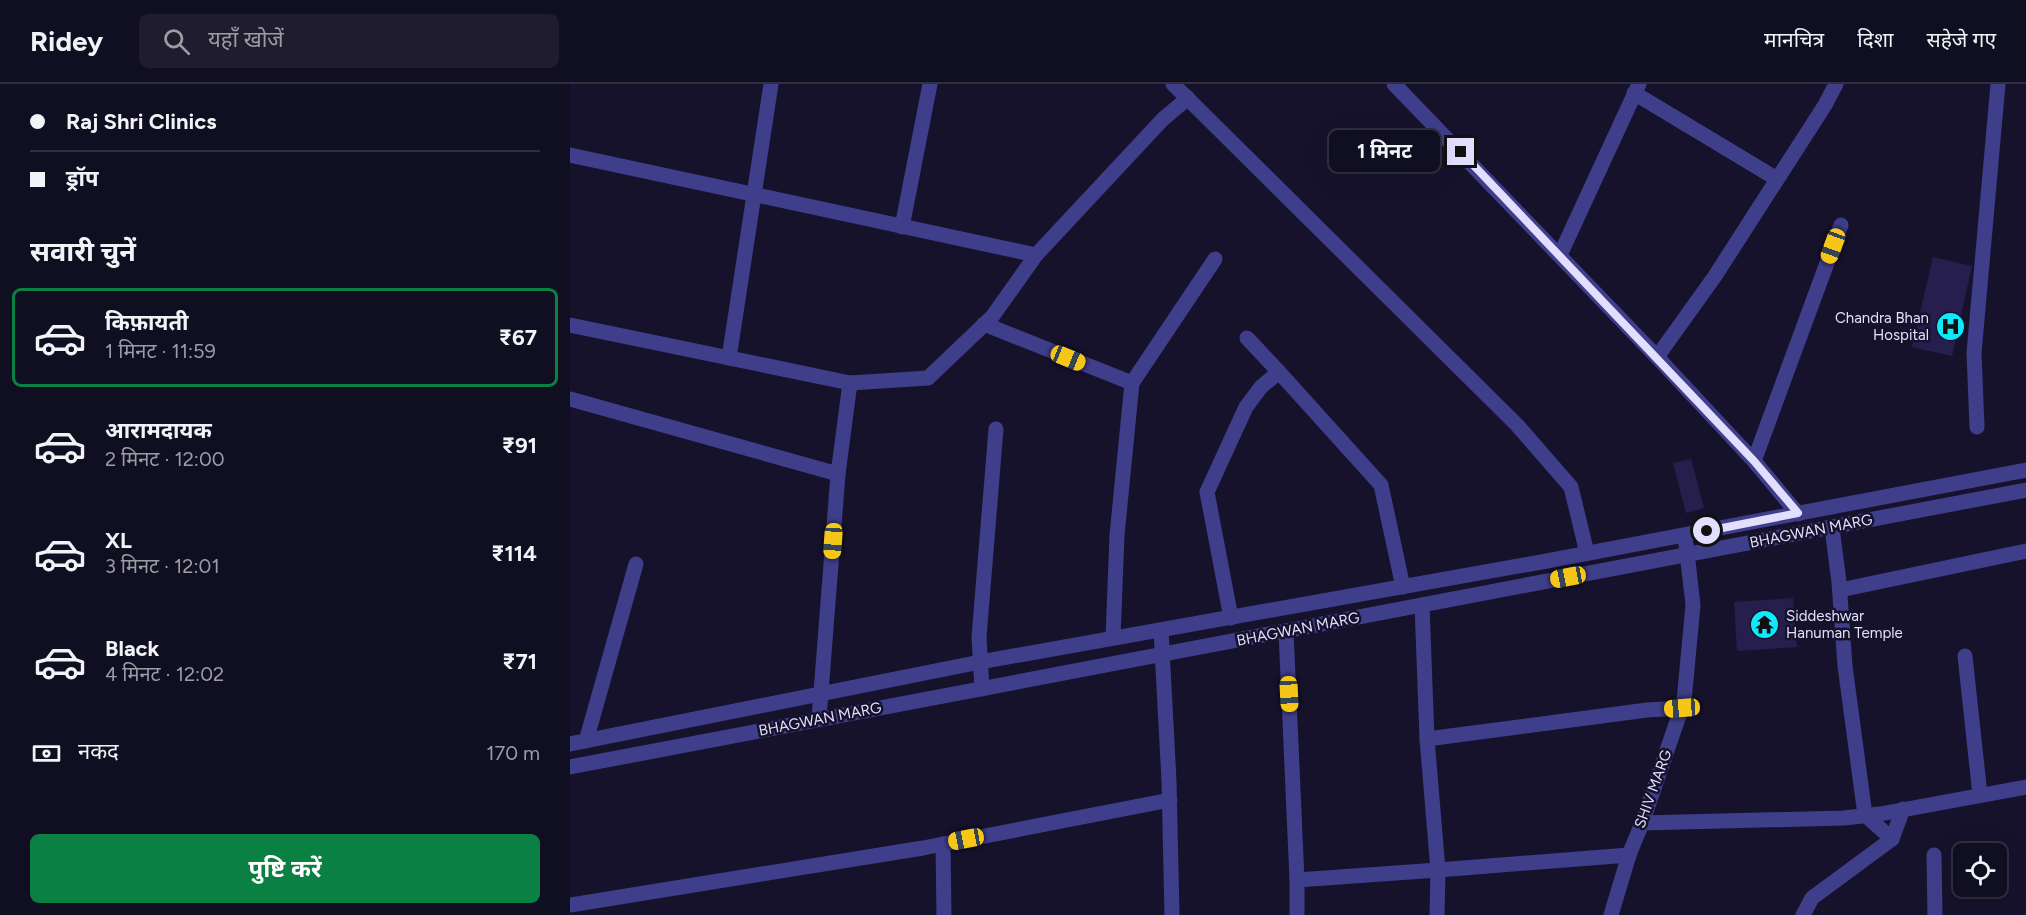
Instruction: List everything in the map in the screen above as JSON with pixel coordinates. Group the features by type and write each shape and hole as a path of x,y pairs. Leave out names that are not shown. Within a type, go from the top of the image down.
{"street":[{"path":"729,358 771,84"},
{"path":"902,227 930,84"},
{"path":"1173,84 1532,442 1571,487 1587,553"},
{"path":"1394,84 1657,357 1754,461 1798,513"},
{"path":"1657,357 1715,276 1825,105 1836,84"},
{"path":"1977,427 1974,353 1998,84"},
{"path":"1560,255 1637,89 1777,179"},
{"path":"570,325 850,383 928,378 992,317 1036,255 1163,119 1188,98"},
{"path":"570,155 1036,255"},
{"path":"1754,461 1841,225"},
{"path":"1113,638 1117,535 1132,383 1215,259"},
{"path":"984,324 1132,383"},
{"path":"1247,338 1381,485 1403,587"},
{"path":"1231,618 1207,492 1246,407 1261,387 1279,372"},
{"path":"819,718 838,474 850,383"},
{"path":"570,399 838,474"},
{"path":"982,689 979,637 996,429"},
{"name":"BHAGWAN MARG","path":"570,744 980,662 1403,587 2026,470"},
{"path":"1989,476 1990,496"},
{"name":"BHAGWAN MARG","path":"570,767 2026,490"},
{"path":"1832,528 1840,590 1845,666 1865,815 1892,839"},
{"name":"SHIV MARG","path":"1611,915 1629,855 1684,701 1693,605 1684,535"},
{"path":"1840,590 2026,551"},
{"path":"586,741 636,564"},
{"path":"1422,605 1427,739 1438,870 1437,915"},
{"path":"1161,630 1170,800 1172,915"},
{"path":"1286,631 1298,880 1297,915"},
{"path":"1965,656 1980,795"},
{"path":"1427,739 1647,710 1682,708"},
{"path":"1642,823 1844,818 2026,787"},
{"path":"570,904 943,844 1170,800"},
{"path":"1803,915 1812,898 1892,839 1903,809"},
{"path":"943,844 944,915"},
{"path":"1298,880 1629,855"},
{"path":"1934,855 1935,915"}],"building":[{"path":"1933,257 1972,266 1952,356 1912,347"},
{"path":"1691,459 1704,508 1686,513 1673,463"},
{"name":"Siddeshwar Hanuman Temple","path":"1793,598 1797,647 1737,651 1734,602"}],"place":[{"name":"Chandra Bhan Hospital","path":"1950,327"},
{"name":"Siddeshwar Hanuman Temple","path":"1765,625"}],"route":[{"path":"1461,152 1754,461 1798,513 1707,531"}]}
